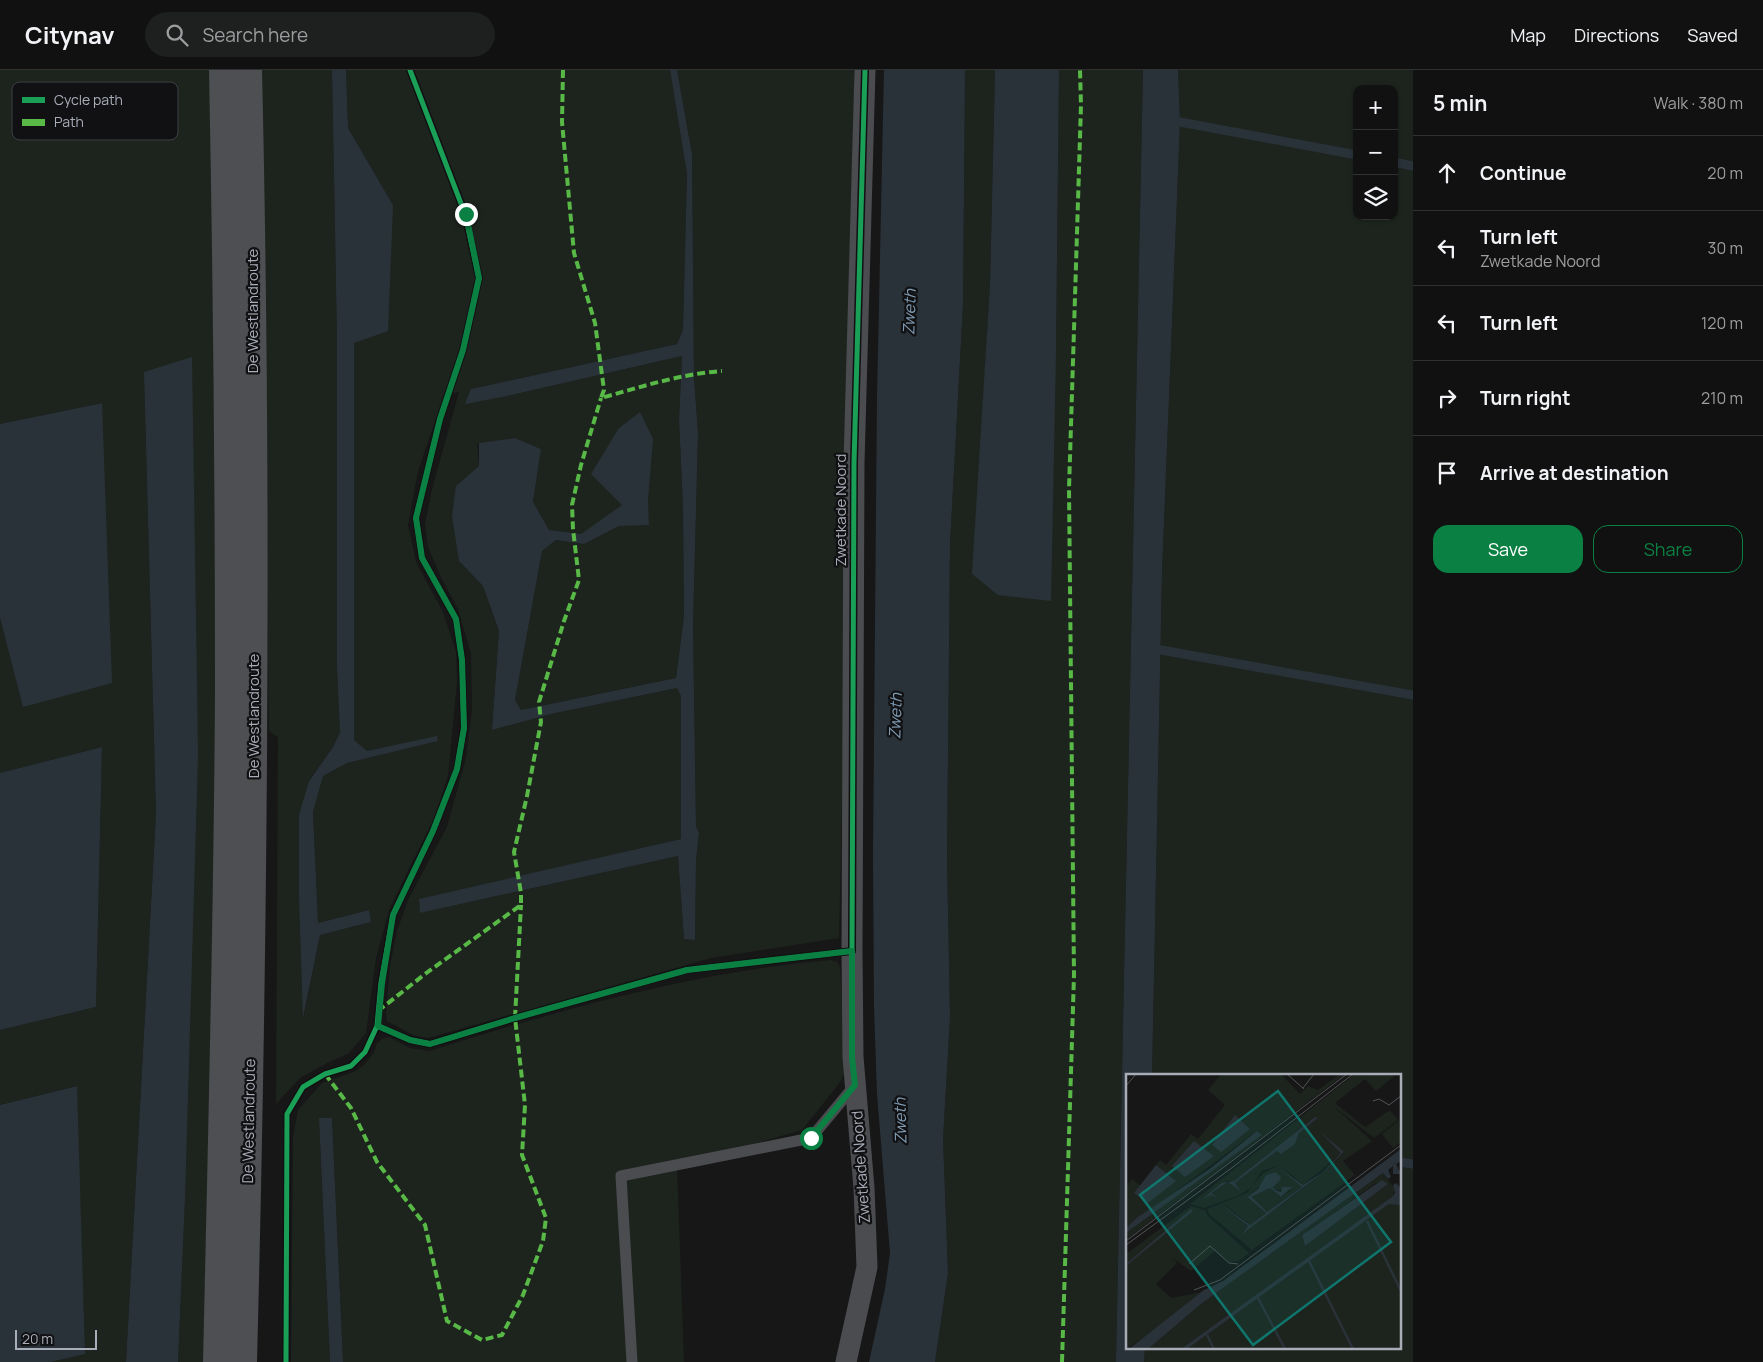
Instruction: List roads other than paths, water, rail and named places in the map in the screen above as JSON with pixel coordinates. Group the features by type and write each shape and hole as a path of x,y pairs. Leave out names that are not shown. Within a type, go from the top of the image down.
{"main road":[{"name":"De Westlandroute","path":"218,1362 229,688 227,286 223,70"},
{"name":"De Westlandroute","path":"243,1362 251,1062 254,682 253,266 248,70"}],"street":[{"name":"Zwetkade Noord","path":"846,1362 867,1267 864,1188 852,1057 854,473 865,70"}],"lane":[{"path":"632,1362 621,1176 811,1138 855,1085"}],"water":[{"path":"332,70 346,70 348,128 393,205 388,331 354,343 354,740 367,751 437,736 438,741 347,763 323,776 313,812 318,923 369,910 371,922 320,935 303,1018 299,897 299,815 309,781 333,747 340,732 337,668 337,338"},
{"path":"670,70 677,70 692,154 694,378 698,433 693,626 696,826 699,833 696,861 695,940 684,939 678,856 420,913 419,899 681,839 681,696 677,688 551,714 492,730 499,631 483,586 459,561 452,516 456,486 479,466 479,443 515,438 541,449 533,502 549,530 581,534 622,505 591,474 619,428 640,412 653,439 648,500 649,525 619,526 584,544 556,540 542,551 515,700 521,710 676,678 684,616 683,507 679,419 682,356 465,404 471,389 677,344 683,330 687,174"},
{"name":"Zweth","path":"884,70 965,70 963,304 950,544 947,858 950,1018 943,1139 948,1273 935,1362 869,1362 885,1289 890,1253 877,1094 874,1006 873,854 877,399"},
{"path":"995,70 1059,70 1051,601 998,595 972,574 990,285"},
{"path":"1143,70 1178,70 1180,122 1162,572 1152,1074 1126,1074 1126,1350 1145,1350 1144,1362 1116,1362"},
{"path":"192,357 198,755 185,1198 178,1362 126,1362 156,814 144,372"},
{"path":"102,403 112,683 23,707 0,618 0,424"},
{"path":"102,747 96,1007 0,1030 0,773"},
{"path":"77,1086 85,1354 51,1362 0,1362 0,1105"},
{"path":"319,1118 332,1118 343,1362 330,1362"}],"waterway":[{"path":"1180,122 1353,154"},
{"path":"1398,163 1413,166"},
{"path":"1161,650 1413,695"},
{"path":"1400,1162 1413,1164"}]}
